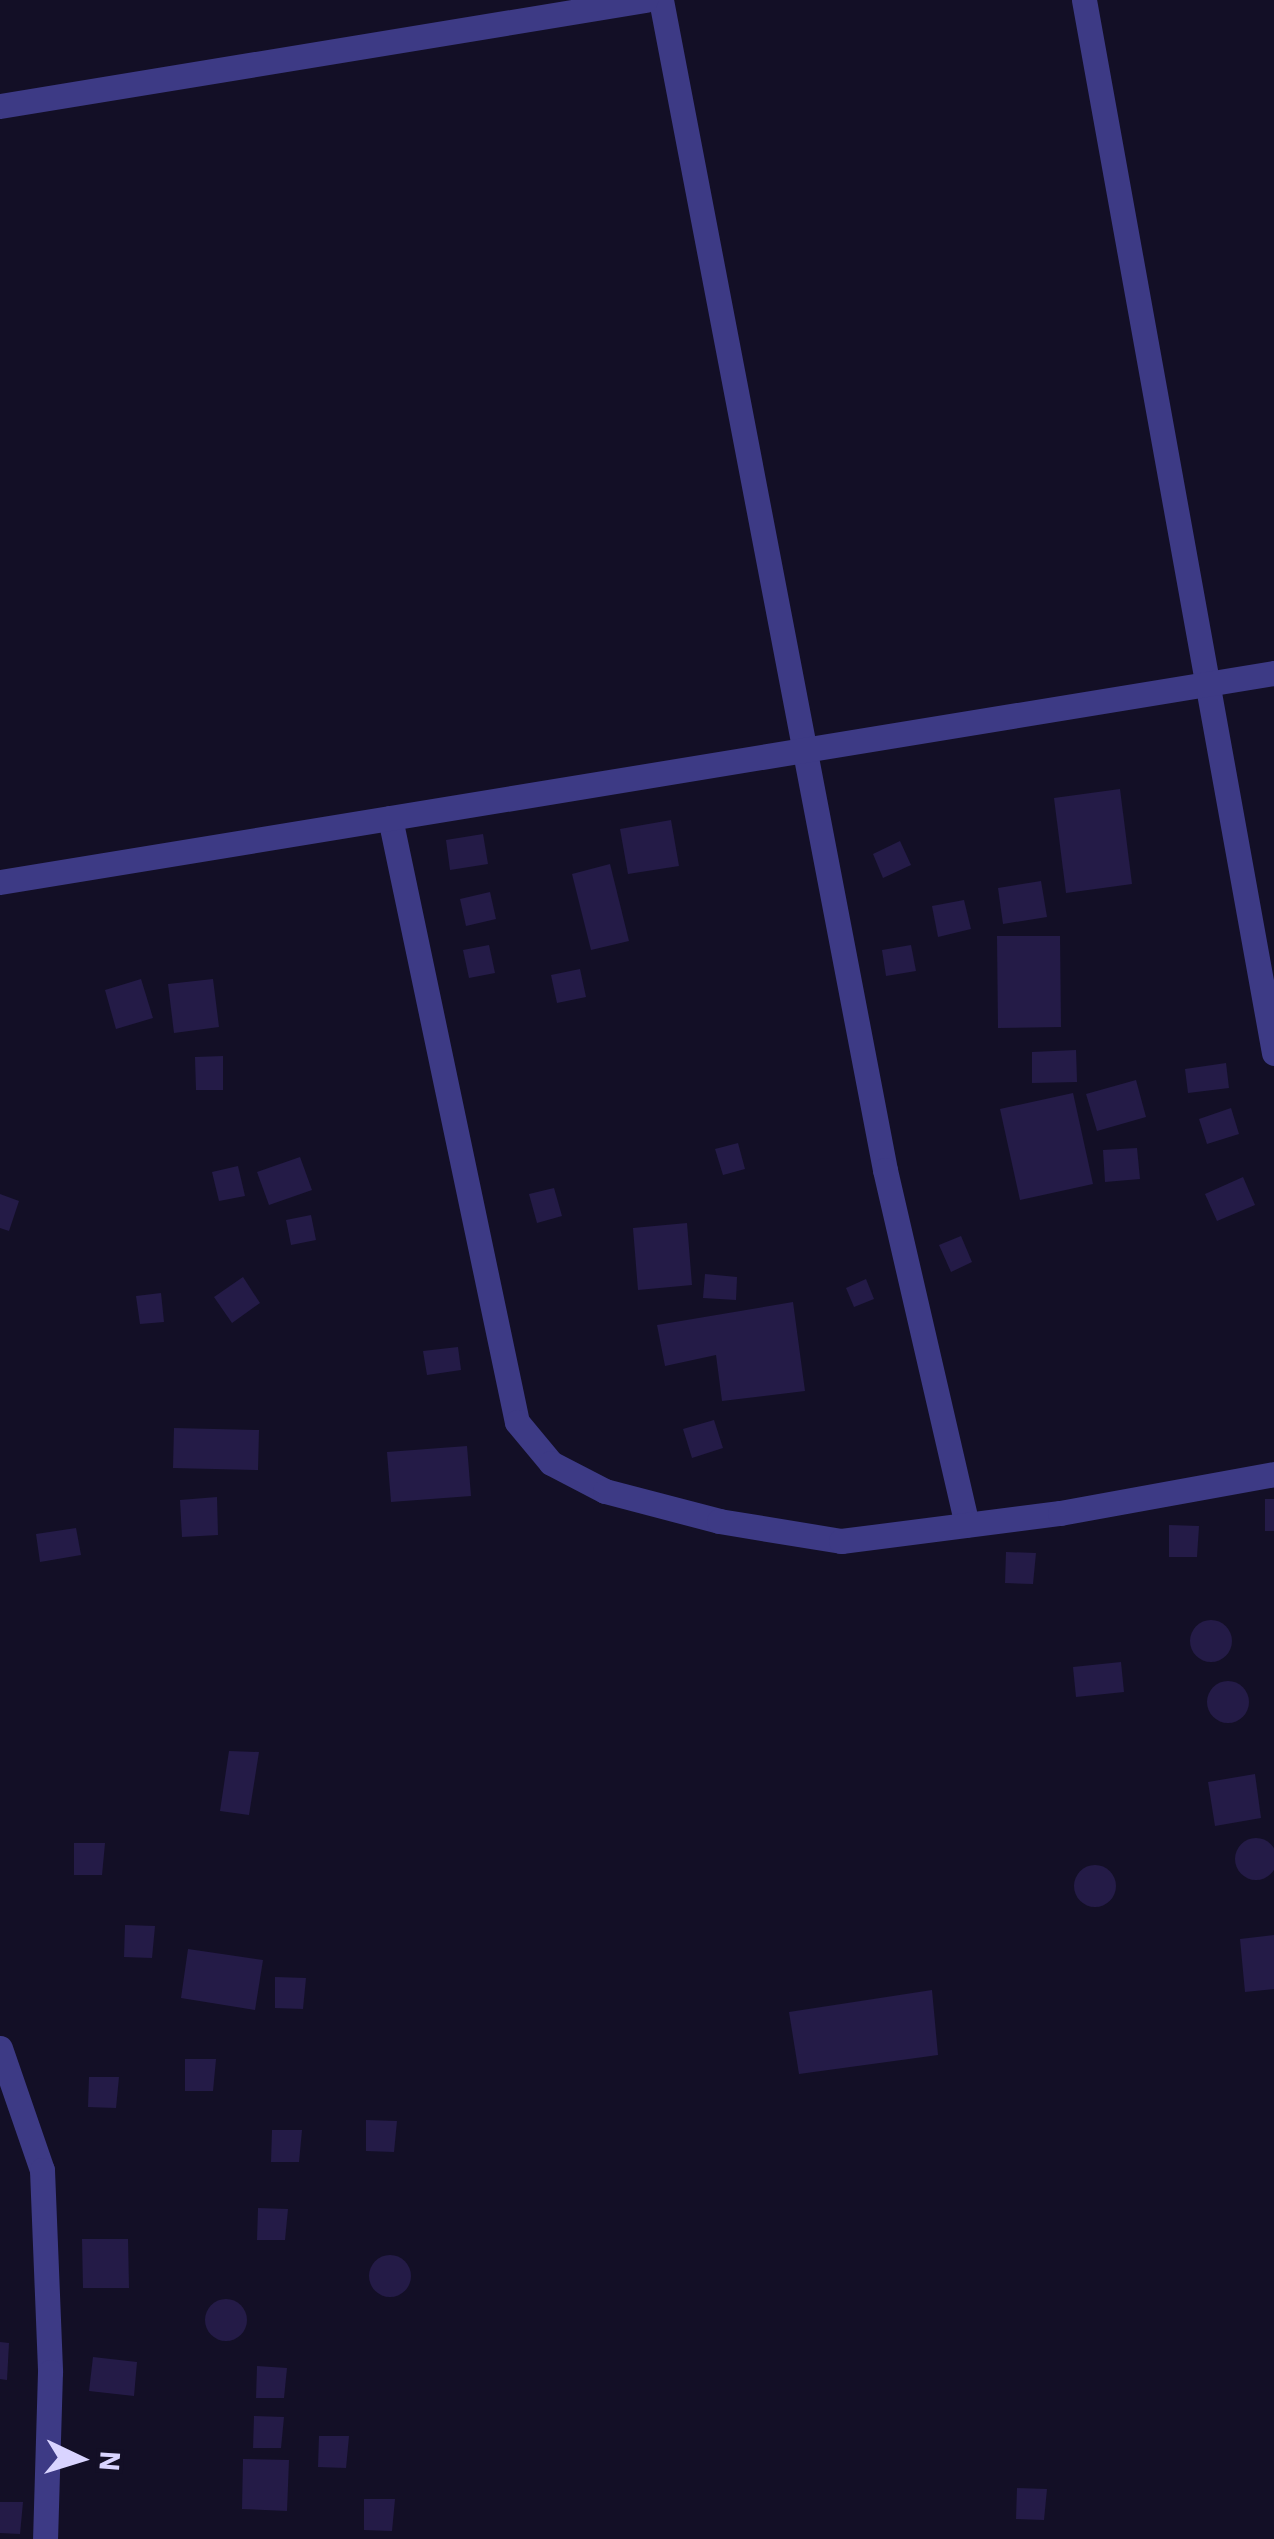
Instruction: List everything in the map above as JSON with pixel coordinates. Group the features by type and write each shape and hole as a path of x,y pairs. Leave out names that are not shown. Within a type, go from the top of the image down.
{"street":[{"path":"0,106 645,0"},
{"path":"661,0 802,750 886,1170 967,1525"},
{"path":"1084,0 1274,1052"},
{"path":"0,882 1274,673"},
{"path":"390,818 517,1422 551,1463 605,1491 718,1520 840,1541 967,1525 1274,1474"},
{"path":"0,2048 42,2170 50,2372 45,2539"}],"building":[{"path":"1120,789 1132,884 1066,893 1054,798"},
{"path":"671,820 679,866 628,874 620,829"},
{"path":"483,834 488,864 450,870 446,840"},
{"path":"900,841 911,865 883,878 873,854"},
{"path":"610,864 629,941 591,950 572,874"},
{"path":"1041,881 1047,917 1003,924 998,888"},
{"path":"490,892 496,919 466,926 460,899"},
{"path":"964,900 971,929 938,937 932,906"},
{"path":"997,936 1060,936 1061,1027 998,1028"},
{"path":"489,945 495,973 469,978 463,950"},
{"path":"911,945 916,971 886,976 882,950"},
{"path":"580,969 586,997 557,1003 551,975"},
{"path":"141,979 153,1018 116,1029 105,990"},
{"path":"213,979 219,1027 174,1033 168,984"},
{"path":"1076,1050 1077,1082 1032,1083 1032,1052"},
{"path":"223,1056 223,1090 196,1090 195,1057"},
{"path":"1226,1063 1229,1088 1188,1093 1185,1069"},
{"path":"1136,1080 1146,1117 1097,1131 1086,1094"},
{"path":"1073,1093 1093,1184 1020,1200 1000,1109"},
{"path":"1231,1108 1239,1134 1207,1144 1199,1119"},
{"path":"738,1143 745,1169 723,1175 715,1149"},
{"path":"1137,1148 1140,1179 1105,1182 1103,1150"},
{"path":"300,1157 312,1190 269,1205 257,1172"},
{"path":"238,1166 245,1196 219,1201 212,1172"},
{"path":"1243,1177 1255,1205 1217,1221 1205,1194"},
{"path":"554,1188 562,1216 537,1223 529,1194"},
{"path":"0,1194 19,1201 9,1231 0,1228"},
{"path":"311,1215 316,1240 291,1245 286,1220"},
{"path":"687,1223 692,1285 638,1290 633,1228"},
{"path":"961,1236 972,1262 951,1272 939,1245"},
{"path":"705,1274 737,1277 736,1300 703,1298"},
{"path":"243,1277 260,1303 232,1323 214,1297"},
{"path":"866,1279 874,1299 854,1307 846,1288"},
{"path":"161,1293 164,1322 140,1324 136,1296"},
{"path":"793,1302 805,1391 722,1401 716,1355 665,1366 657,1325"},
{"path":"458,1347 461,1370 427,1375 423,1351"},
{"path":"714,1420 723,1448 692,1458 683,1429"},
{"path":"174,1428 259,1430 258,1470 173,1468"},
{"path":"467,1446 471,1496 391,1502 387,1452"},
{"path":"217,1497 218,1535 182,1537 180,1500"},
{"path":"1265,1499 1274,1499 1274,1531 1265,1531"},
{"path":"1169,1525 1199,1526 1197,1557 1169,1557"},
{"path":"76,1528 81,1555 40,1562 36,1534"},
{"path":"1006,1552 1036,1553 1033,1584 1005,1583"},
{"path":"1211,1620 1226,1626 1232,1641 1226,1656 1211,1662 1196,1656 1190,1641 1196,1626"},
{"path":"1121,1662 1124,1692 1076,1697 1073,1667"},
{"path":"1228,1681 1243,1687 1249,1702 1243,1717 1228,1723 1213,1717 1207,1702 1213,1687"},
{"path":"229,1751 259,1752 249,1815 220,1811"},
{"path":"1255,1774 1261,1818 1215,1826 1208,1782"},
{"path":"1256,1838 1271,1844 1277,1859 1271,1874 1256,1880 1241,1874 1235,1859 1241,1844"},
{"path":"74,1843 105,1843 102,1875 74,1875"},
{"path":"1095,1865 1110,1871 1116,1886 1110,1901 1095,1907 1080,1901 1074,1886 1080,1871"},
{"path":"125,1925 155,1926 152,1958 124,1957"},
{"path":"1274,1935 1274,1989 1245,1992 1240,1939"},
{"path":"188,1949 263,1960 255,2010 181,1998"},
{"path":"275,1977 306,1978 303,2009 275,2008"},
{"path":"932,1990 938,2055 799,2074 789,2012"},
{"path":"185,2059 216,2059 213,2091 185,2091"},
{"path":"89,2077 119,2077 116,2108 88,2107"},
{"path":"366,2120 397,2121 394,2152 366,2151"},
{"path":"272,2130 302,2130 299,2162 271,2162"},
{"path":"258,2208 288,2209 285,2240 257,2240"},
{"path":"82,2239 128,2239 129,2288 83,2288"},
{"path":"390,2255 405,2261 411,2276 405,2291 390,2297 375,2291 369,2276 375,2261"},
{"path":"226,2299 241,2305 247,2320 241,2335 226,2341 211,2335 205,2320 211,2305"},
{"path":"0,2342 9,2343 7,2380 0,2379"},
{"path":"93,2357 137,2362 134,2396 89,2391"},
{"path":"257,2366 287,2368 284,2398 256,2398"},
{"path":"254,2416 284,2417 281,2448 253,2448"},
{"path":"319,2436 349,2436 346,2468 318,2467"},
{"path":"243,2459 289,2460 287,2511 242,2509"},
{"path":"1017,2488 1047,2489 1044,2520 1016,2519"},
{"path":"364,2499 395,2499 392,2531 364,2530"},
{"path":"0,2502 23,2502 20,2534 0,2533"}]}
